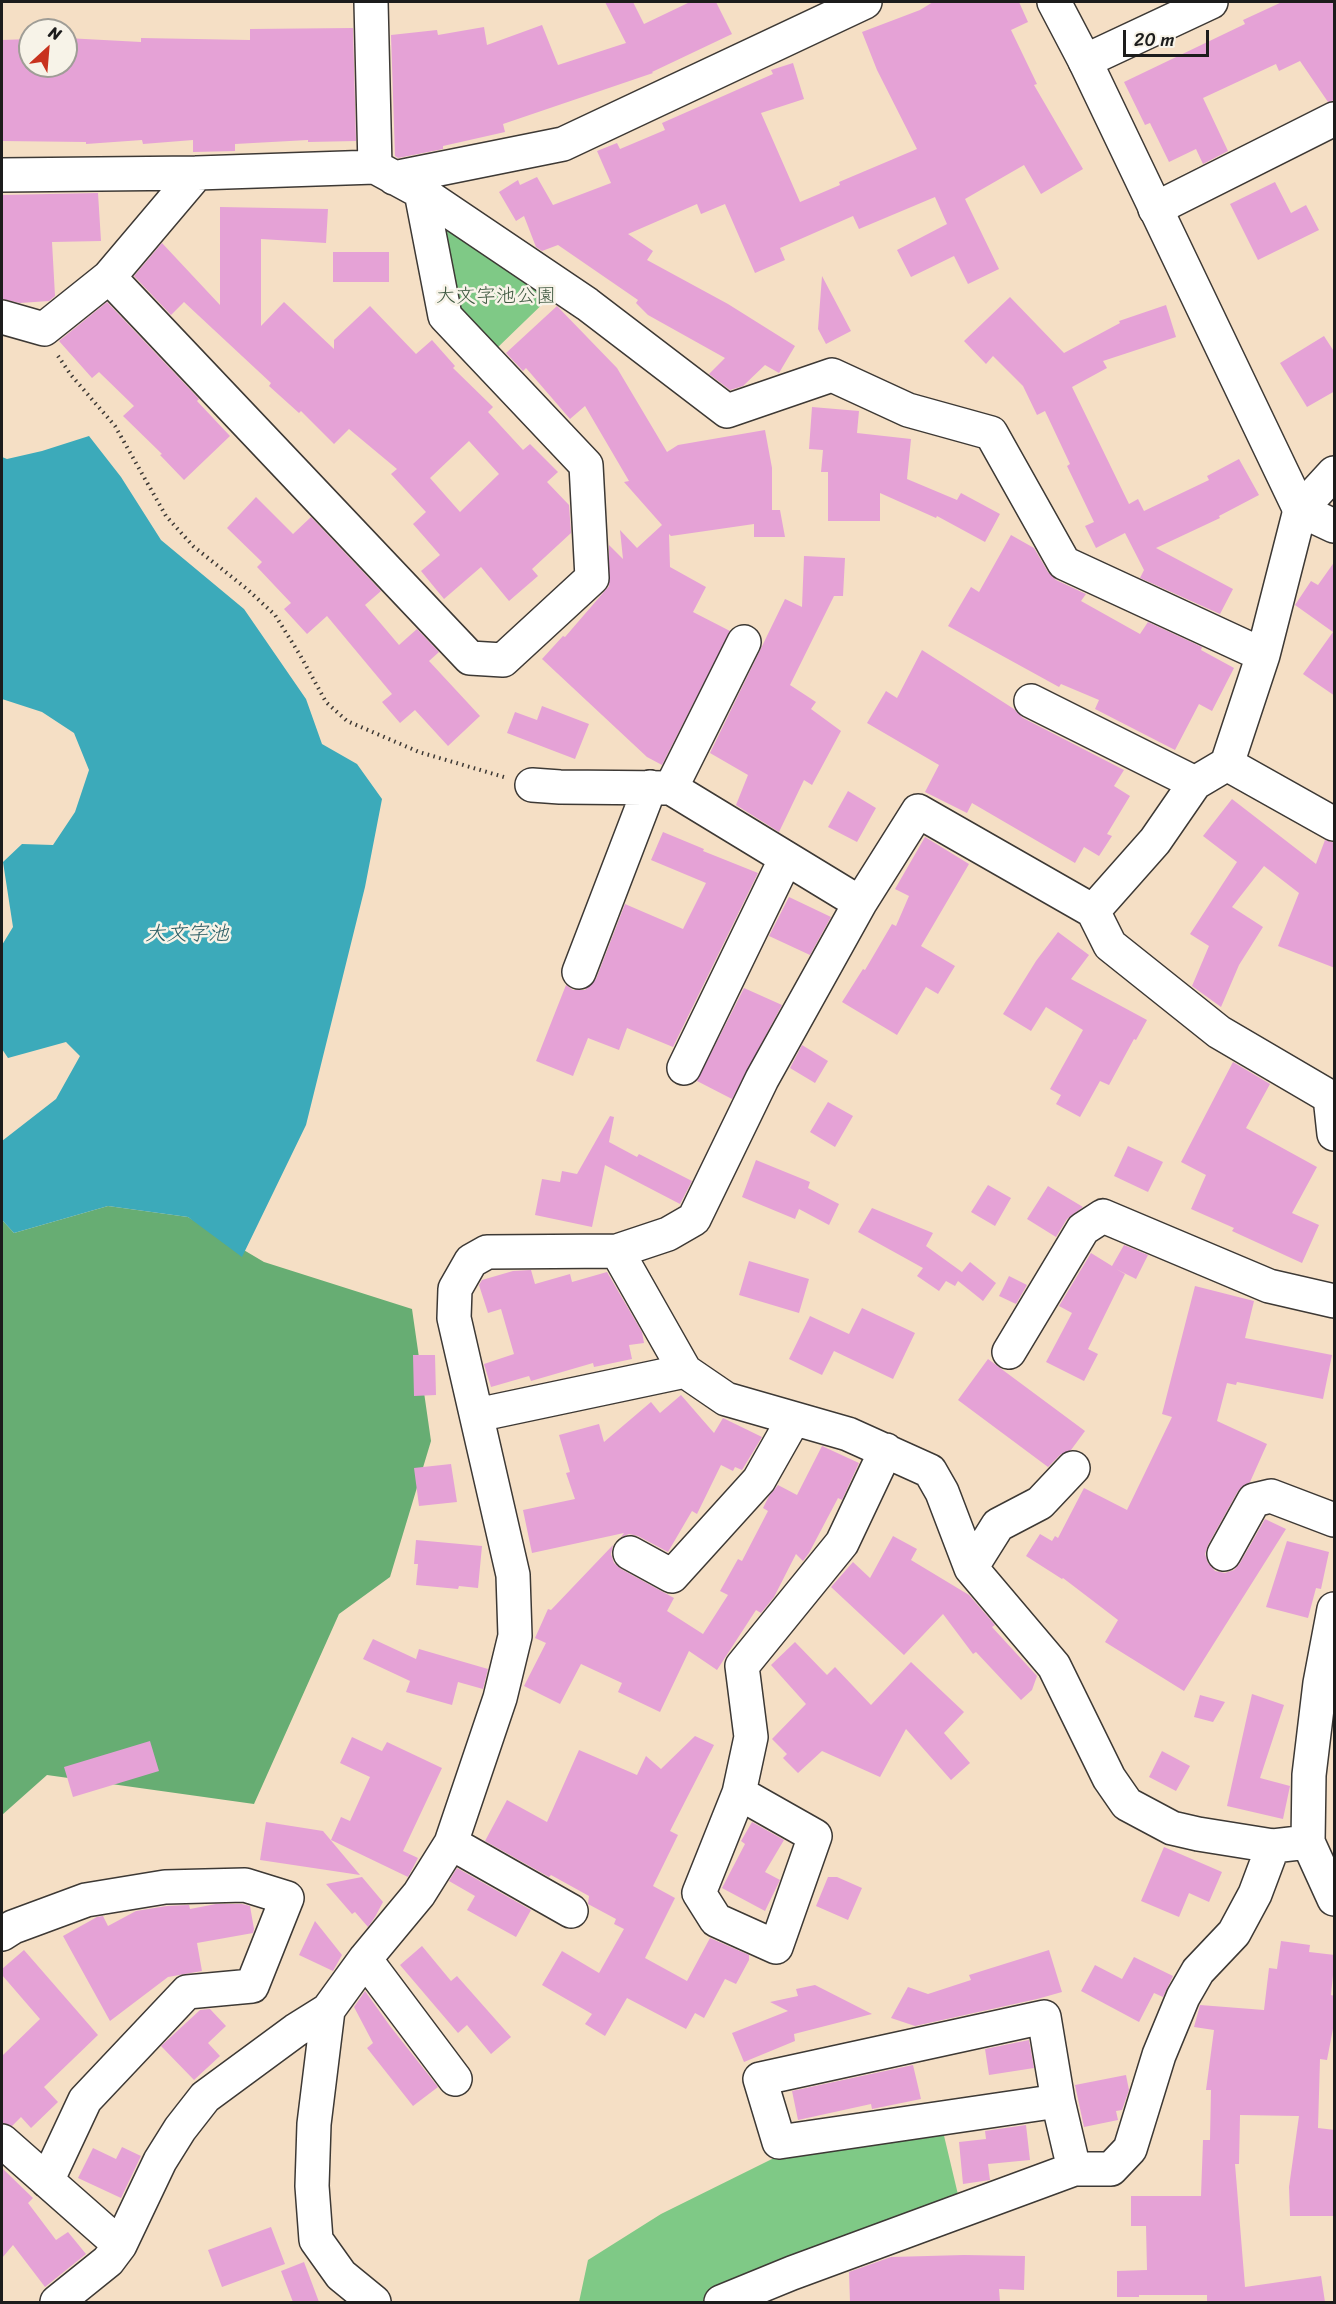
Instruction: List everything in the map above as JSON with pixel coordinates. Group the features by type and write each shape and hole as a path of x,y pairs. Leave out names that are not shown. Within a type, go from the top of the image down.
{"street":[{"path":"109,277 470,658 503,660 592,578 586,465 445,316 397,179 371,2"},
{"path":"2,175 197,173 397,179 563,144 864,2"},
{"path":"1054,2 1085,61 1299,510 1335,526"},
{"path":"1085,61 1211,2"},
{"path":"1155,209 1335,119"},
{"path":"2,317 44,329 109,277 197,173"},
{"path":"397,179 586,304 727,411 832,375 908,410 991,434 1064,563 1263,655"},
{"path":"1093,911 1155,842 1195,783 1227,764 1263,655 1299,510 1335,473"},
{"path":"579,972 661,788 744,642"},
{"path":"1031,701 1195,783"},
{"path":"1227,764 1335,824"},
{"path":"532,785 661,788 786,858 860,903"},
{"path":"57,2302 108,2261 120,2245 160,2161 180,2129 205,2097 296,2030 328,2010 365,1959 419,1894 451,1844 500,1698 515,1635 513,1575 454,1318 455,1289 471,1261 487,1252 617,1251 668,1234 694,1219 762,1079 860,903 918,811 1093,911 1110,945 1219,1032 1332,1098 1335,1134"},
{"path":"684,1068 786,858"},
{"path":"1009,1352 1083,1229 1103,1216 1269,1286 1335,1301"},
{"path":"617,1251 685,1371 726,1399 848,1434 930,1471 942,1492 971,1568 1054,1666 1109,1778 1127,1804 1172,1828 1198,1834 1273,1846 1308,1842"},
{"path":"477,1415 685,1371"},
{"path":"630,1553 672,1576 759,1480 793,1420"},
{"path":"739,1793 751,1737 742,1666 842,1543 886,1450"},
{"path":"971,1568 998,1525 1040,1503 1073,1468"},
{"path":"1224,1554 1254,1500 1271,1496 1335,1520"},
{"path":"1335,1609 1317,1706 1309,1775 1308,1842 1335,1899"},
{"path":"451,1844 571,1911"},
{"path":"721,2302 792,2272 1074,2169 1111,2169 1130,2149 1159,2055 1183,1997 1198,1971 1234,1933 1255,1894 1273,1846"},
{"path":"2,1934 13,1927 86,1900 165,1887 245,1885 287,1898 252,1986 187,1992 85,2100 47,2181"},
{"path":"365,1959 455,2079"},
{"path":"328,2010 314,2124 312,2186 316,2240 341,2275 374,2302"},
{"path":"1058,2101 779,2142 760,2079 1044,2017 1058,2101 1074,2169"},
{"path":"2,2141 120,2245"}],"path":[{"path":"44,329 48,340 71,375 115,426 166,516 193,546 275,615 326,702 347,721 419,753 532,785"}],"green space":[{"name":"大文字池公園","path":"454,225 556,291 495,350 459,312 446,230"},
{"path":"108,1206 188,1217 264,1262 412,1309 431,1441 390,1577 339,1614 254,1804 47,1775 2,1815 2,1220 14,1233"},
{"path":"941,2123 960,2203 711,2302 579,2302 588,2260 661,2214 772,2159"}],"water":[{"name":"大文字池","path":"89,436 121,477 161,540 244,609 306,699 322,744 357,764 382,799 365,887 306,1125 242,1257 188,1217 108,1206 14,1233 2,1220 2,1141 56,1099 80,1056 66,1042 8,1058 2,1049 2,945 13,927 3,862 22,844 53,845 75,812 89,770 74,733 42,712 2,699 2,457 7,459 42,451"}],"building":[{"path":"605,2 633,2 644,24 690,2 716,2 732,34 653,73 503,124 505,132 443,146 443,149 398,158 395,156 391,35 437,30 438,35 484,27 487,45 542,25 558,65 626,43"},
{"path":"933,2 1019,2 1028,22 1011,30 1037,84 1034,85 1083,169 1041,194 1024,165 965,199 999,269 968,284 954,256 911,277 897,250 947,224 935,197 859,229 853,216 780,248 785,260 755,273 725,204 701,214 697,204 628,234 653,251 647,260 728,304 795,346 779,373 765,365 743,386 730,390 709,374 725,358 648,315 636,303 638,300 558,245 542,251 536,247 524,216 516,221 499,192 518,180 520,185 537,177 553,205 611,183 597,151 617,143 620,149 665,130 662,123 773,74 771,70 793,63 804,99 761,113 800,202 840,185 839,182 917,149 877,70 862,32 920,10"},
{"path":"1282,2 1335,2 1335,100 1328,102 1300,61 1279,71 1276,64 1203,98 1228,151 1203,164 1196,149 1169,162 1150,123 1145,125 1124,82 1245,24 1243,20"},
{"path":"353,28 356,141 308,142 308,140 235,144 235,151 193,152 193,140 143,144 142,140 86,144 86,142 2,141 2,40 18,39 18,78 78,78 78,39 141,42 141,38 250,40 250,29"},
{"path":"1275,182 1291,213 1306,205 1319,230 1258,260 1230,204"},
{"path":"98,193 101,241 52,242 55,296 49,301 20,303 2,299 2,195"},
{"path":"220,207 328,209 326,243 261,239 261,326 284,302 334,349 334,340 370,306 416,354 432,340 455,366 453,368 493,407 488,412 523,450 530,444 558,472 547,482 569,505 571,533 532,569 538,576 509,601 481,567 444,599 421,571 440,555 413,524 426,512 391,474 397,469 349,429 334,444 301,411 299,413 269,386 271,383 184,302 171,315 134,276 162,243 220,305","holes":["469,441 499,474 460,512 430,478"]},
{"path":"333,252 389,252 389,282 333,282"},
{"path":"822,276 851,331 826,344 818,329"},
{"path":"1010,297 1064,353 1120,323 1119,321 1166,305 1176,337 1103,361 1107,368 1072,387 1129,504 1138,499 1144,511 1209,480 1207,476 1239,459 1259,495 1219,516 1220,518 1156,548 1233,589 1220,614 1140,578 1144,570 1125,533 1096,548 1085,526 1094,522 1067,466 1070,464 1045,411 1037,415 1023,386 993,356 986,364 964,341"},
{"path":"107,302 199,399 197,401 230,436 184,480 160,455 162,454 123,416 134,406 99,372 92,378 59,341"},
{"path":"557,306 617,368 667,452 678,445 765,430 772,468 772,510 780,510 785,537 754,537 754,524 671,536 669,534 670,567 706,587 693,612 730,631 662,765 647,757 542,659 563,636 565,637 609,586 609,545 623,559 620,530 637,548 662,525 624,482 629,481 585,406 570,419 526,368 523,371 506,353"},
{"path":"1324,336 1335,353 1335,391 1307,407 1280,363"},
{"path":"812,407 859,411 857,433 911,439 907,479 957,500 961,493 1000,514 985,542 937,516 936,518 880,493 880,521 828,521 828,472 821,472 823,450 809,449"},
{"path":"256,497 293,534 311,517 381,591 365,605 399,645 417,629 439,652 429,661 480,716 448,746 415,710 400,723 382,702 392,694 327,616 307,634 284,609 291,603 257,567 262,562 227,528"},
{"path":"1011,535 1034,548 1048,572 1056,580 1086,594 1081,601 1140,634 1148,622 1202,647 1201,650 1234,668 1212,711 1199,704 1175,750 1095,709 1099,700 1061,684 1059,687 948,626 971,587 979,592"},
{"path":"804,556 845,558 843,596 834,596 790,685 816,702 811,709 841,731 812,785 804,780 779,832 736,805 748,775 710,753 785,599 802,607"},
{"path":"1335,561 1335,696 1303,674 1333,632 1295,605 1311,581 1318,585"},
{"path":"922,650 1014,709 1023,718 1124,770 1114,786 1130,796 1107,834 1112,836 1099,856 1084,847 1075,863 972,803 967,813 925,792 939,765 867,723 886,691 897,698"},
{"path":"542,706 589,724 575,759 507,733 515,712 537,720"},
{"path":"848,791 876,808 857,842 828,827"},
{"path":"1232,799 1316,864 1325,840 1335,843 1335,968 1278,946 1299,893 1264,866 1232,907 1263,927 1239,965 1221,1007 1192,986 1209,946 1190,934 1237,862 1203,836"},
{"path":"663,832 758,873 673,1047 627,1028 619,1050 588,1038 573,1076 536,1061 566,985 573,990 585,990 596,979 625,904 683,929 706,883 651,860"},
{"path":"925,837 969,864 921,946 955,966 938,994 926,987 897,1035 842,1002 863,969 865,970 892,924 896,926 909,896 895,889"},
{"path":"789,897 831,917 810,955 769,936"},
{"path":"1058,932 1089,955 1071,979 1147,1020 1109,1085 1100,1081 1080,1117 1056,1104 1061,1095 1050,1089 1083,1030 1046,1007 1031,1031 1003,1014 1036,961"},
{"path":"744,988 782,1005 732,1099 697,1081"},
{"path":"802,1045 828,1061 815,1083 790,1068"},
{"path":"1233,1062 1270,1084 1246,1128 1317,1167 1292,1213 1319,1225 1302,1263 1232,1231 1234,1228 1191,1209 1206,1175 1181,1162"},
{"path":"828,1102 853,1116 835,1147 810,1132"},
{"path":"610,1116 614,1117 609,1142 637,1157 639,1154 692,1181 680,1204 605,1165 592,1227 535,1215 542,1179 560,1182 562,1171 577,1174"},
{"path":"1128,1146 1163,1162 1148,1192 1114,1176"},
{"path":"756,1160 810,1182 808,1188 839,1204 829,1225 799,1209 795,1219 742,1197"},
{"path":"988,1185 1011,1198 995,1226 971,1212"},
{"path":"1048,1186 1083,1207 1067,1219 1056,1237 1027,1219"},
{"path":"872,1208 933,1233 926,1246 962,1272 970,1262 996,1283 983,1301 958,1281 955,1286 946,1281 939,1291 917,1276 923,1268 858,1232"},
{"path":"1124,1245 1148,1255 1136,1279 1116,1269 1125,1274 1088,1349 1098,1354 1084,1381 1046,1362 1072,1313 1059,1306 1091,1253 1112,1266"},
{"path":"749,1261 809,1279 799,1313 739,1295"},
{"path":"531,1270 535,1284 570,1274 572,1282 607,1272 642,1332 644,1343 629,1345 632,1359 594,1367 593,1363 531,1381 529,1376 491,1387 484,1364 514,1354 501,1309 488,1313 479,1285 482,1280 513,1271"},
{"path":"1009,1276 1027,1285 1016,1304 999,1296"},
{"path":"1195,1286 1254,1301 1245,1338 1332,1355 1323,1399 1237,1382 1236,1385 1227,1383 1217,1421 1267,1444 1250,1482 1238,1491 1208,1545 1205,1554 1208,1563 1215,1571 1225,1573 1234,1570 1265,1519 1286,1529 1184,1691 1105,1642 1118,1620 1063,1578 1026,1556 1040,1534 1052,1541 1055,1536 1058,1538 1084,1488 1127,1510 1172,1417 1162,1414"},
{"path":"862,1308 915,1333 893,1379 834,1351 822,1375 789,1359 810,1316 849,1334"},
{"path":"413,1355 435,1355 436,1395 414,1396"},
{"path":"988,1359 1085,1431 1071,1450 1060,1455 1048,1467 958,1400"},
{"path":"681,1395 714,1433 723,1418 762,1437 742,1470 735,1467 733,1471 721,1465 697,1514 692,1511 668,1552 638,1536 629,1534 621,1537 624,1533 532,1553 523,1510 575,1499 566,1473 570,1472 559,1435 599,1424 604,1442 651,1402 660,1413"},
{"path":"822,1446 859,1463 842,1500 838,1498 803,1561 796,1554 774,1597 761,1613 756,1610 717,1670 689,1651 660,1712 618,1692 622,1683 581,1664 560,1704 524,1686 546,1643 535,1638 548,1609 551,1610 613,1545 611,1554 614,1563 674,1598 667,1611 703,1634 728,1595 720,1591 738,1559 742,1561 768,1511 763,1508 769,1496 778,1485 797,1495"},
{"path":"451,1464 457,1502 419,1506 414,1468"},
{"path":"893,1536 917,1549 911,1560 969,1595 995,1625 992,1627 1037,1676 1032,1690 1021,1700 976,1652 973,1654 943,1614 904,1655 831,1587 853,1562 870,1578"},
{"path":"416,1540 482,1546 478,1588 459,1586 458,1589 416,1585 418,1564 414,1564"},
{"path":"1287,1541 1329,1552 1321,1589 1316,1588 1308,1618 1266,1607"},
{"path":"373,1639 416,1659 419,1649 488,1669 483,1689 458,1682 452,1705 406,1692 410,1681 363,1659"},
{"path":"795,1642 827,1675 835,1667 871,1705 911,1662 964,1712 944,1733 970,1763 951,1780 906,1729 880,1777 822,1751 798,1773 783,1758 787,1754 772,1739 806,1704 771,1665"},
{"path":"1252,1694 1284,1705 1260,1778 1290,1786 1283,1819 1227,1806"},
{"path":"1200,1695 1225,1702 1213,1722 1194,1717"},
{"path":"695,1736 714,1745 670,1831 678,1835 653,1886 675,1898 645,1958 687,1981 710,1938 749,1955 749,1960 736,1984 725,1979 704,2018 695,2013 686,2029 627,1998 605,2036 585,2024 592,2014 542,1985 562,1951 599,1973 624,1929 614,1924 616,1919 588,1904 589,1896 551,1875 549,1877 485,1841 507,1800 547,1822 579,1750 637,1775 646,1756 661,1769"},
{"path":"352,1737 382,1751 387,1742 442,1768 403,1851 418,1858 408,1877 331,1840 341,1817 350,1821 370,1777 340,1763"},
{"path":"150,1741 159,1771 73,1797 64,1767"},
{"path":"1162,1751 1190,1766 1176,1791 1149,1777"},
{"path":"266,1822 323,1831 360,1875 260,1860"},
{"path":"752,1822 784,1840 765,1872 780,1880 765,1911 722,1888 745,1844 741,1841"},
{"path":"1164,1847 1222,1872 1209,1902 1189,1893 1179,1917 1141,1901"},
{"path":"457,1868 531,1910 516,1937 467,1910 475,1896 449,1881"},
{"path":"362,1877 383,1902 368,1927 355,1912 352,1914 326,1884"},
{"path":"828,1877 837,1877 862,1888 848,1920 816,1906"},
{"path":"216,1904 250,1906 253,1933 197,1943 202,1971 168,1977 110,2021 63,1936 97,1917 103,1916 108,1926 136,1911 189,1905 190,1909"},
{"path":"315,1921 342,1955 333,1971 299,1955"},
{"path":"1281,1941 1310,1945 1309,1952 1335,1955 1331,1995 1335,1996 1335,2018 1327,2060 1320,2059 1318,2128 1335,2130 1335,2216 1290,2216 1289,2187 1299,2116 1240,2115 1239,2164 1235,2164 1245,2287 1321,2276 1325,2302 1207,2302 1207,2295 1117,2297 1117,2271 1147,2270 1146,2226 1131,2226 1131,2196 1201,2196 1203,2140 1210,2140 1211,2090 1206,2090 1214,2030 1194,2027 1200,2005 1264,2010 1269,1968 1277,1969"},
{"path":"422,1946 451,1981 457,1976 511,2037 491,2054 467,2025 458,2033 400,1965"},
{"path":"24,1950 98,2035 44,2087 58,2102 31,2128 21,2117 12,2126 2,2123 2,2056 40,2019 2,1975 2,1969"},
{"path":"1049,1950 1062,1992 915,2026 891,2018 908,1987 928,1994 971,1980 969,1975"},
{"path":"1134,1957 1173,1976 1163,1997 1154,1993 1139,2022 1081,1991 1095,1965 1122,1979"},
{"path":"815,1985 872,2014 794,2034 795,2041 744,2062 732,2033 788,2011 770,2002 798,1996 796,1989"},
{"path":"365,1991 438,2087 413,2106 367,2048 373,2043 354,2007"},
{"path":"210,2009 226,2026 208,2043 220,2056 194,2080 161,2046 200,2010"},
{"path":"1029,2040 1034,2068 989,2075 985,2049"},
{"path":"913,2065 921,2099 872,2109 871,2104 798,2120 792,2091"},
{"path":"1126,2075 1129,2090 1122,2110 1116,2111 1118,2120 1084,2127 1075,2085"},
{"path":"1026,2125 1030,2160 988,2164 990,2180 963,2184 959,2142 986,2139 985,2131"},
{"path":"122,2147 141,2156 121,2198 78,2178 93,2148 116,2159"},
{"path":"2,2168 33,2198 28,2203 56,2240 68,2232 86,2254 45,2287 13,2245 2,2258"},
{"path":"271,2227 285,2264 222,2287 208,2250"},
{"path":"1025,2256 1024,2290 999,2289 1000,2302 850,2302 849,2272 891,2257"},
{"path":"304,2262 319,2302 293,2302 281,2271"}]}
